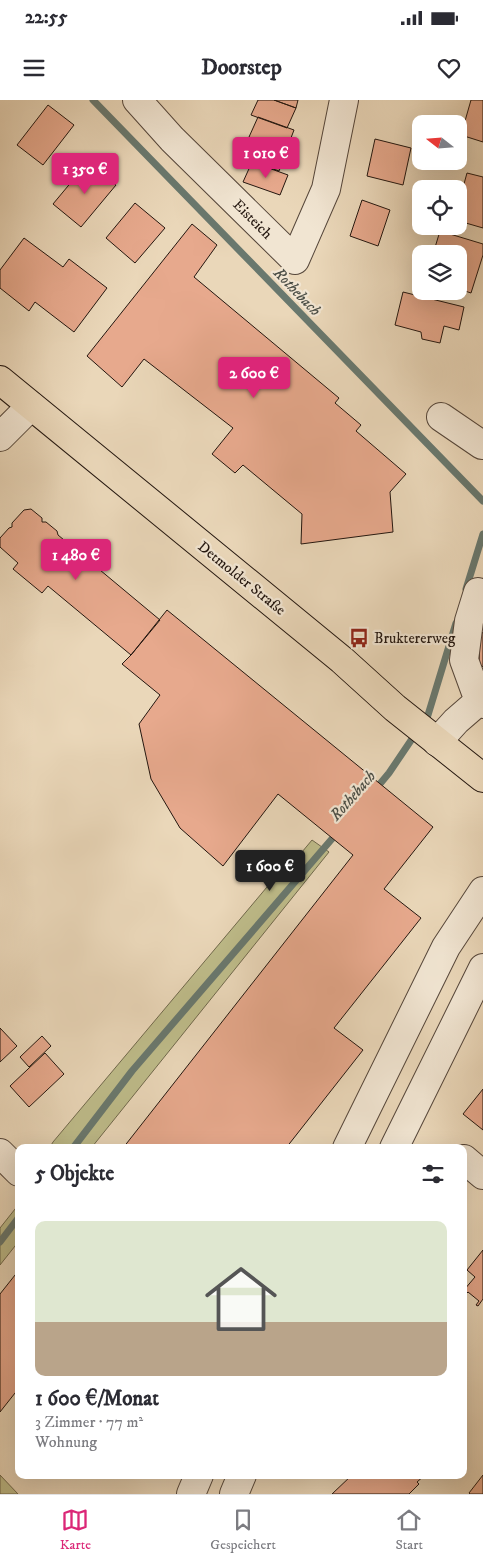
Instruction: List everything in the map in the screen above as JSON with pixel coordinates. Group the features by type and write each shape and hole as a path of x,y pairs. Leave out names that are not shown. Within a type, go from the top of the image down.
{"main road":[{"name":"Detmolder Straße","path":"0,380 342,660 426,733 483,778"}],"street":[{"name":"Eisteich","path":"137,100 172,139 295,260 326,189 344,100"},
{"path":"0,436 31,406"},
{"path":"441,416 483,444"},
{"path":"426,733 456,721 481,702 464,660 470,621 478,592"},
{"path":"349,1144 446,947 483,891"},
{"path":"396,1144 483,968"},
{"path":"0,1153 15,1168"},
{"path":"467,1161 483,1175"},
{"path":"191,1494 197,1479"},
{"path":"234,1494 240,1479"}],"shaded area":[{"path":"312,840 329,852 94,1144 52,1144 267,887 297,858"},
{"path":"15,1209 15,1246 0,1265 0,1228"},
{"path":"0,1475 18,1494 0,1494"}],"building":[{"path":"258,100 274,100 296,108 287,128 251,115"},
{"path":"274,100 298,100 296,108"},
{"path":"471,100 483,100 483,142 468,137 467,115"},
{"path":"48,105 74,125 43,165 17,145"},
{"path":"258,117 294,130 286,151 249,137"},
{"path":"250,138 287,151 279,171 242,158"},
{"path":"375,139 411,148 403,185 367,176"},
{"path":"88,162 116,185 81,227 53,204"},
{"path":"252,162 288,175 280,195 243,182"},
{"path":"467,173 483,177 483,228 467,223 467,180 465,180"},
{"path":"362,200 390,210 378,246 350,236"},
{"path":"135,203 165,228 135,263 106,238"},
{"path":"192,224 217,245 194,277 339,398 335,403 361,425 356,431 406,474 390,492 393,532 301,544 302,514 243,465 235,473 212,454 233,428 144,359 122,387 87,356"},
{"path":"439,235 453,235 483,244 483,255 471,293 467,292 467,245 436,245"},
{"path":"24,238 63,267 69,259 107,288 74,332 35,302 29,311 0,288 0,270"},
{"path":"403,292 412,294 412,300 436,300 464,307 459,330 444,326 440,343 422,339 421,332 395,325"},
{"path":"31,509 42,518 42,522 46,522 57,531 58,535 160,620 131,655 48,586 42,593 13,569 18,563 0,547 0,538 12,527 12,523 24,510"},
{"path":"167,610 433,827 384,889 421,918 334,1028 363,1050 289,1144 126,1144 353,855 278,794 223,866 180,828 151,779 139,724 160,695 122,664"},
{"path":"483,632 483,667 479,663 480,636"},
{"path":"0,1028 17,1046 0,1062"},
{"path":"42,1036 51,1046 29,1067 20,1057"},
{"path":"45,1053 64,1074 29,1107 10,1086"},
{"path":"483,1089 483,1130 463,1114"},
{"path":"483,1250 483,1299 478,1306 476,1305 479,1301 467,1293 467,1286 475,1277 467,1270"},
{"path":"15,1275 15,1393 0,1412 0,1294"},
{"path":"483,1475 483,1494 470,1494 469,1493"},
{"path":"348,1479 420,1479 417,1482 419,1484 409,1494 332,1494"}],"waterway":[{"name":"Rothebach","path":"93,100 483,501"},
{"name":"Rothebach","path":"466,589 483,534"},
{"name":"Rothebach","path":"422,724 428,715 456,623"},
{"name":"Rothebach","path":"374,791 389,773 416,733"},
{"name":"Rothebach","path":"76,1144 132,1071 337,833"},
{"name":"Rothebach","path":"0,1242 15,1222"}],"place":[{"name":"Bruktererweg","path":"359,638"}]}
